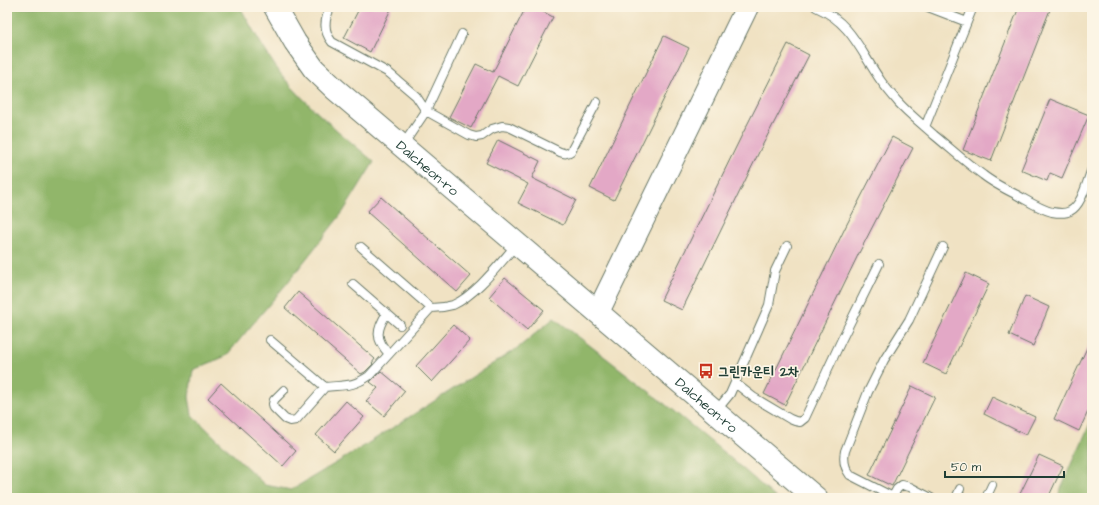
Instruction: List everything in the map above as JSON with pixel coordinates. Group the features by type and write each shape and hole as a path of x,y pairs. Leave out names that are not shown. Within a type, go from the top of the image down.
{"street":[{"name":"Dalcheon-ro","path":"275,7 295,42 314,69 335,90 816,498"},
{"path":"598,312 747,7"}],"lane":[{"path":"331,7 326,20 325,28 327,36 332,42 389,73 416,96 426,111 469,135 476,137 482,136 492,129 502,126 509,127 564,154 568,154 597,102"},
{"path":"816,7 834,17 854,37 885,86 900,103 925,127 984,176 1051,212 1066,213 1076,207 1080,201 1092,169"},
{"path":"928,7 967,22"},
{"path":"925,127 973,7"},
{"path":"402,146 426,111 462,34"},
{"path":"361,247 431,308 443,308 453,304 476,289 517,244"},
{"path":"716,412 730,394 769,305 775,271 787,246"},
{"path":"931,498 910,487 902,485 897,489 893,498 850,474 846,470 843,458 844,451 868,392 884,360 909,320 943,246"},
{"path":"735,383 753,397 795,422 800,422 804,418 879,264"},
{"path":"353,284 400,325"},
{"path":"284,390 274,400 274,408 285,419 290,421 296,420 325,387 351,385 360,382 369,376 431,308"},
{"path":"387,313 381,322 379,335 380,341 390,354"},
{"path":"270,340 325,387"},
{"path":"986,498 992,485"},
{"path":"956,498 960,489"}],"green space":[{"path":"7,7 240,7 269,57 290,85 325,120 374,162 343,212 288,282 226,356 193,370 189,397 192,415 265,485 291,490 356,451 519,347 554,318 695,428 776,498 7,498"},
{"path":"1092,419 1092,498 1057,498"}],"building":[{"path":"360,7 392,7 370,52 344,38"},
{"path":"526,7 534,7 553,17 518,86 498,76 471,128 449,117 476,64 493,72"},
{"path":"1019,7 1051,7 991,161 963,150"},
{"path":"664,36 689,48 614,200 590,188"},
{"path":"788,44 809,55 761,148 682,310 661,300"},
{"path":"1050,99 1089,115 1062,178 1050,173 1047,181 1021,170"},
{"path":"892,137 913,148 859,253 785,405 764,394 846,226"},
{"path":"498,140 540,161 532,178 576,200 563,225 518,203 528,184 486,163"},
{"path":"381,197 471,276 457,292 367,212"},
{"path":"966,273 989,284 946,374 923,363"},
{"path":"505,278 544,310 527,330 489,297"},
{"path":"298,292 375,359 372,363 373,364 365,372 361,374 285,308"},
{"path":"1025,296 1049,307 1033,346 1009,335"},
{"path":"453,325 470,340 432,382 416,366"},
{"path":"1092,337 1092,403 1079,431 1054,419"},
{"path":"381,371 405,391 384,416 366,401 378,388 370,382"},
{"path":"221,383 296,451 283,466 208,398"},
{"path":"912,386 935,397 892,486 869,475"},
{"path":"992,397 1035,417 1026,435 984,414"},
{"path":"346,401 364,417 334,451 316,435"},
{"path":"1039,455 1063,466 1048,498 1018,498"}],"place":[{"name":"그린카운티 2차","path":"706,371"}]}
